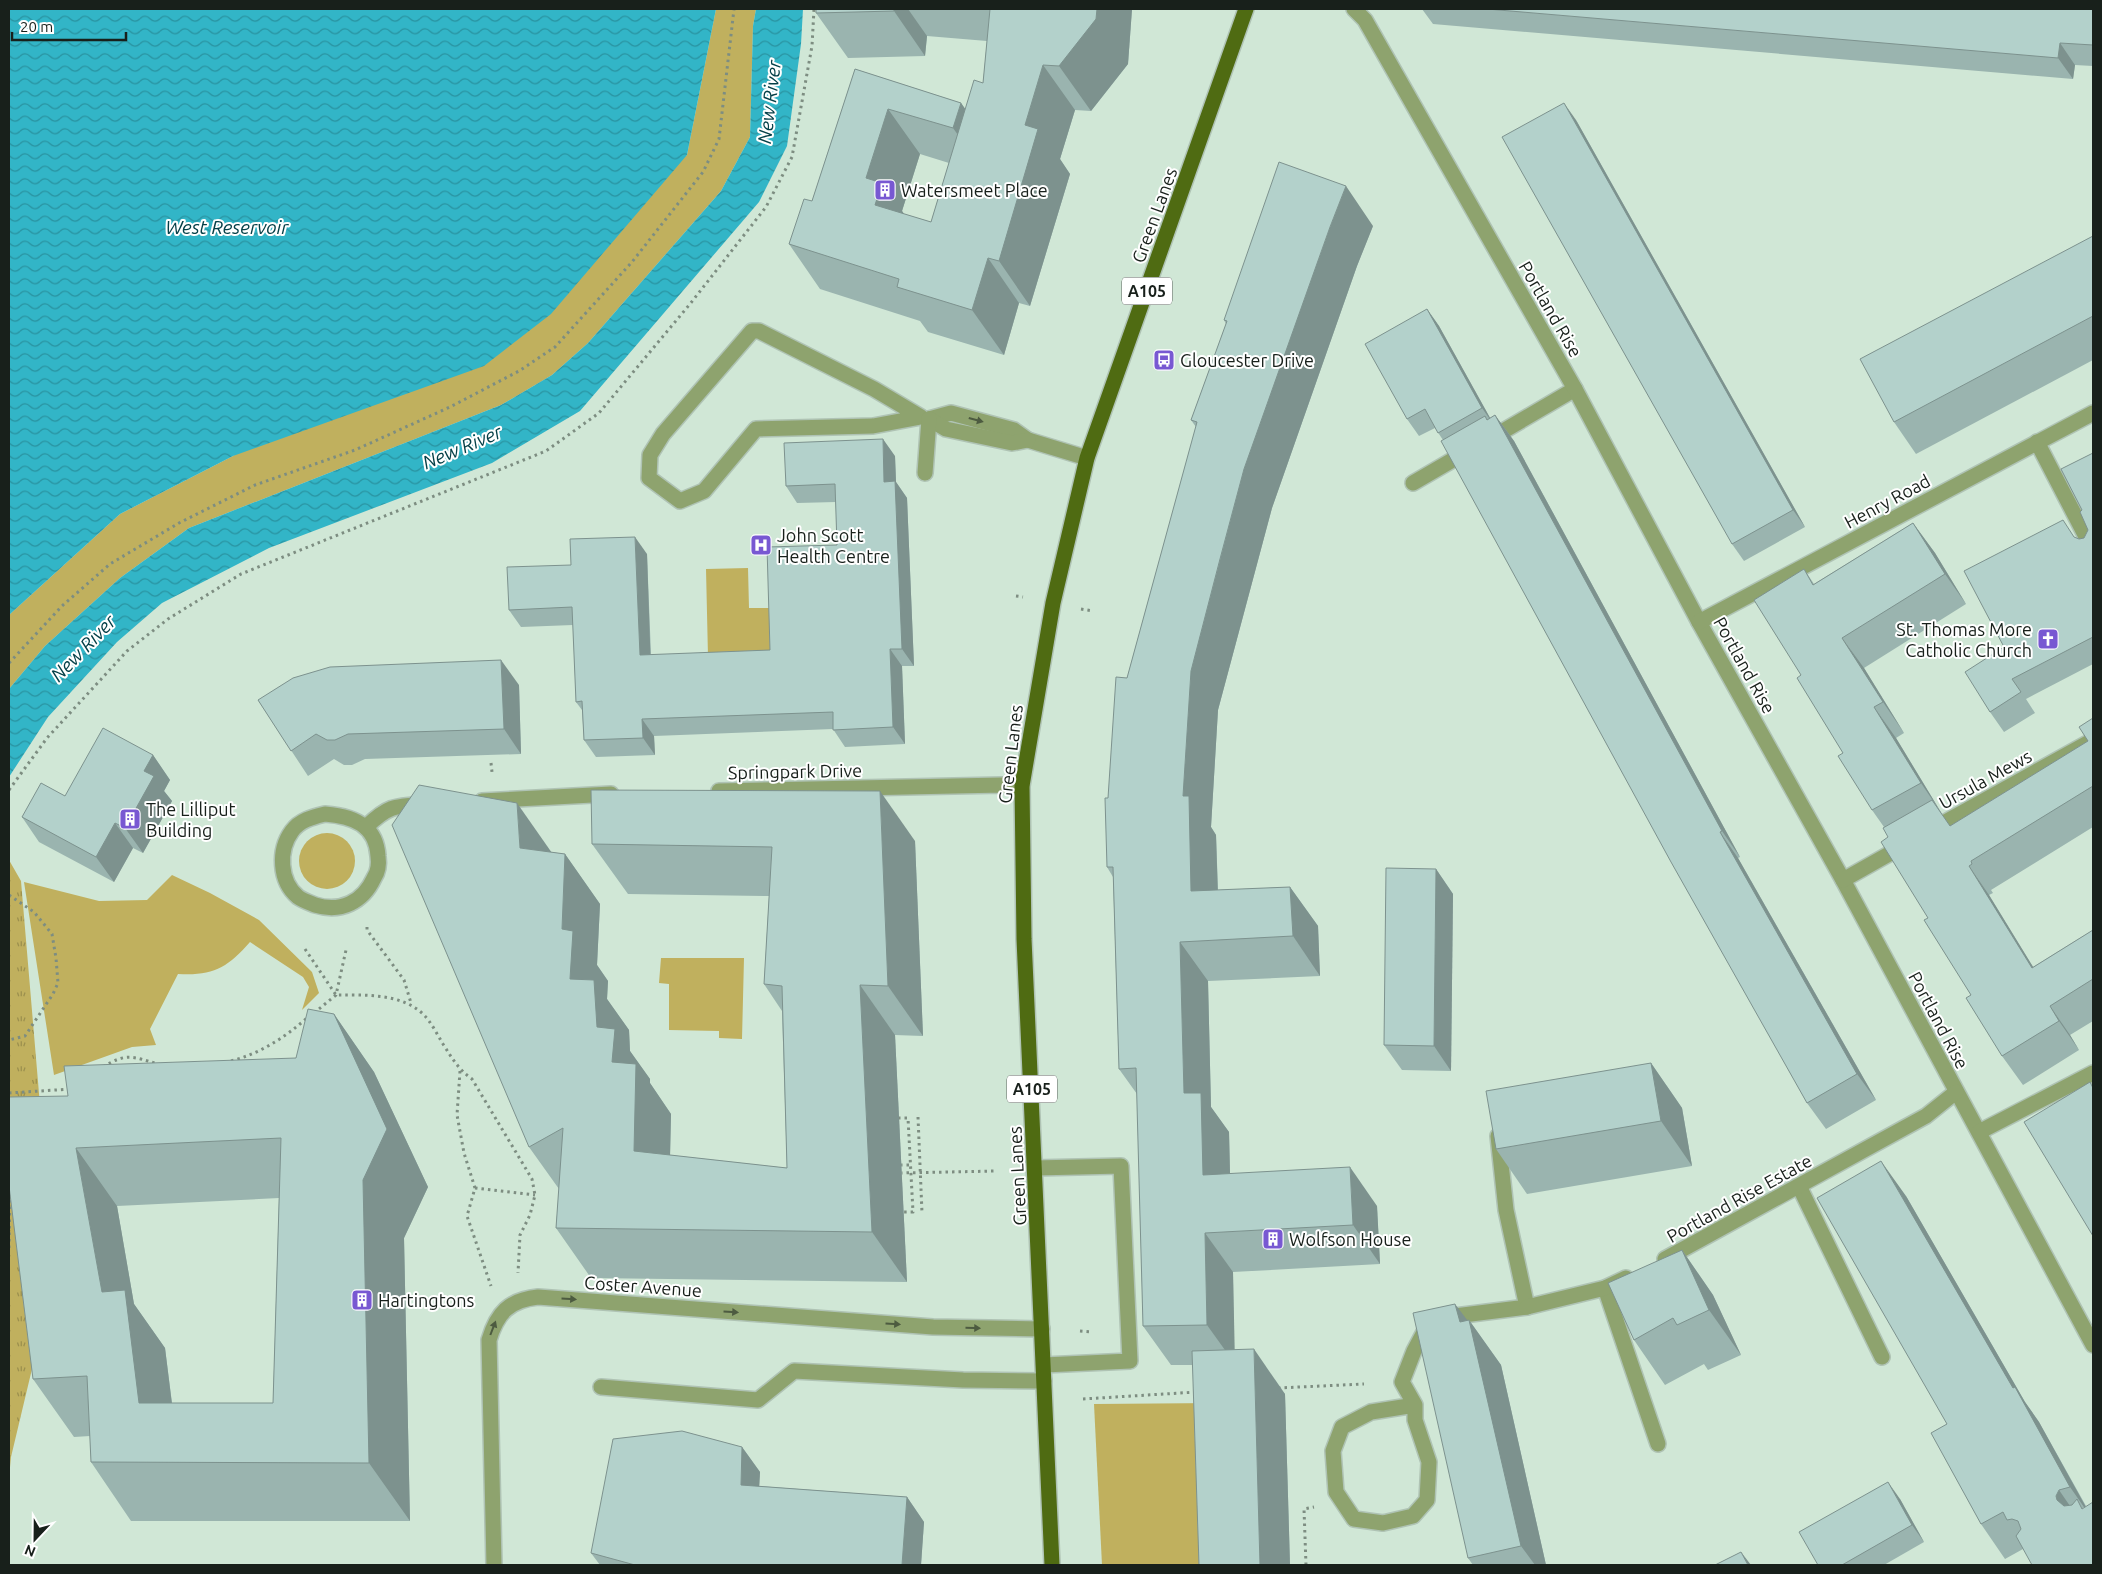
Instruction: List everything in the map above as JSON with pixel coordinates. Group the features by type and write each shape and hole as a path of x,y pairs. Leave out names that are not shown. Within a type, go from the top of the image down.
{"main road":[{"name":"Green Lanes","path":"1052,1565 1036,1168 1024,939 1022,786 1033,712 1053,603 1087,458 1246,9"}],"street":[{"name":"Portland Rise","path":"1354,9 1370,29 1575,389 1699,622 1843,880 2093,1345"},
{"path":"752,330 768,335 874,389 921,417 873,426 797,427 756,429 704,491 680,501 649,478 650,454 663,434 752,330"},
{"path":"1413,483 1575,389"},
{"path":"925,473 929,419 951,413 1014,430 1028,440 1087,458"},
{"name":"Henry Road","path":"1699,622 2093,413"},
{"path":"2037,442 2093,550"},
{"name":"Ursula Mews","path":"1843,880 2093,740"},
{"name":"Springpark Drive","path":"706,792 1022,786"},
{"path":"464,802 627,793"},
{"path":"366,827 380,814 392,807 435,803"},
{"path":"325,814 341,815 366,827 377,842 378,860 376,875 364,894 358,900 343,907 327,909 298,897 288,883 282,866 284,847 293,830 310,818 325,814"},
{"path":"1979,1132 2093,1073"},
{"name":"Portland Rise Estate","path":"1402,1382 1414,1351 1431,1319 1527,1307 1605,1288 1799,1186 1926,1116 1956,1092"},
{"path":"1496,1126 1506,1210 1527,1307"},
{"path":"1036,1168 1121,1166 1130,1361 1044,1365"},
{"path":"1799,1186 1882,1357"},
{"path":"1605,1288 1658,1444"},
{"name":"Coster Avenue","path":"520,1299 538,1297 933,1327 1042,1328"},
{"path":"494,1565 489,1340 494,1323 503,1312 520,1299"},
{"path":"601,1387 758,1400 794,1371 963,1380 1044,1381"},
{"path":"1402,1382 1414,1405 1415,1420 1429,1462 1427,1500 1413,1516 1383,1523 1354,1520 1336,1492 1333,1451 1342,1427 1371,1412 1414,1405"}],"path":[{"path":"9,663 62,606 110,564 179,523 255,485 355,450 450,407 519,372 556,347 632,262 703,172 719,139 734,9"},
{"path":"9,790 47,738 127,651 168,619 241,574 546,451 599,413 690,304 766,207 792,157 812,46 814,9"},
{"path":"1016,596 1024,597"},
{"path":"1081,609 1092,612"},
{"path":"9,895 34,912 52,934 58,982 53,994 25,1036 9,1040"},
{"path":"367,927 367,930 404,980 411,1004"},
{"path":"305,949 336,995"},
{"path":"226,1063 254,1055 290,1033 336,995 346,950"},
{"path":"336,995 372,996 411,1004 425,1016 460,1071 472,1079 532,1179 534,1195 530,1215 520,1235 518,1274 520,1299"},
{"path":"100,1069 120,1057 135,1058 164,1066"},
{"path":"460,1071 457,1115 464,1154 474,1188 467,1216 492,1290"},
{"path":"9,1093 72,1089"},
{"path":"918,1117 922,1213"},
{"path":"898,1118 908,1118 913,1212 902,1212"},
{"path":"900,1165 910,1165"},
{"path":"900,1174 996,1171"},
{"path":"9,1248 10,1186"},
{"path":"474,1188 534,1195"},
{"path":"1080,1331 1092,1332"},
{"path":"1277,1388 1402,1382"},
{"path":"1083,1399 1200,1392"},
{"path":"1306,1565 1304,1509 1344,1504"}],"green space":[{"path":"716,9 756,9 753,26 750,137 721,191 588,343 552,375 501,405 189,528 120,578 45,646 9,689 9,615 120,514 233,456 687,155"},
{"path":"748,568 749,608 775,608 848,653 708,657 706,569"},
{"path":"327,833 347,841 355,861 347,881 327,889 307,881 299,861 307,841"},
{"path":"9,860 21,881 41,1117 37,1348 11,1457 9,1478"},
{"path":"172,875 259,920 312,972 319,993 302,1010 309,987 303,977 250,942 226,964 210,972 178,974 150,1029 156,1045 132,1047 54,1075 24,882 99,901 147,900"},
{"path":"661,958 744,958 742,1039 719,1038 719,1031 669,1030 669,984 659,983"},
{"path":"1217,1403 1224,1565 1102,1565 1094,1404"}],"water":[{"name":"West Reservoir","path":"9,9 716,9 687,155 551,314 484,366 233,456 120,514 9,615"},
{"name":"New River","path":"756,9 803,9 801,44 787,146 759,202 580,411 492,463 269,548 162,603 117,642 48,717 9,777 9,689 45,646 120,578 189,528 501,405 552,375 588,343 721,191 750,137 753,26"}],"building":[{"path":"816,9 894,9 894,11 816,13"},
{"path":"990,9 1097,9 1096,19 1059,66 1043,65 1025,125 1038,129 999,261 988,258 972,310 897,287 899,279 789,244 804,199 812,201 855,69 961,103 953,128 888,109 866,178 882,183 875,205 931,222 974,80 983,83"},
{"path":"1487,9 2093,9 2093,45 2060,43 2058,58"},
{"path":"1564,103 1793,510 1732,544 1502,137"},
{"path":"1279,162 1346,186 1244,469 1191,671 1183,796 1189,796 1191,891 1290,887 1293,936 1180,942 1184,1093 1201,1093 1203,1175 1350,1167 1353,1225 1205,1233 1207,1325 1143,1326 1136,1068 1119,1069 1113,867 1107,867 1105,798 1108,798 1116,677 1127,678 1197,422 1191,420 1227,321 1224,320"},
{"path":"2093,236 2093,316 1894,422 1860,359"},
{"path":"1427,309 1482,408 1438,433 1425,409 1407,419 1365,344"},
{"path":"1495,415 1722,831 1720,832 1857,1074 1807,1103 1671,862 1441,441 1485,416 1487,420"},
{"path":"883,439 884,482 895,481 902,649 890,649 893,727 833,730 833,712 642,719 643,738 584,740 582,701 576,702 572,607 509,610 507,567 571,565 570,539 635,537 640,655 770,650 767,547 837,545 835,484 786,486 784,443"},
{"path":"2093,453 2093,637 2012,679 2021,692 1990,712 1965,672 2004,647 1964,571 2063,520 2074,537 2084,538 2088,530 2080,512 2082,510 2061,469"},
{"path":"1913,523 1945,574 1842,638 1883,702 1874,707 1921,783 1872,810 1838,756 1843,753 1797,678 1801,675 1754,600 1804,569 1813,585"},
{"path":"501,660 504,729 348,734 335,740 327,740 316,734 291,751 258,700 293,678 330,667"},
{"path":"2093,718 2093,786 1971,861 1972,864 1969,866 2032,968 2093,930 2093,979 2050,1006 2059,1021 2002,1056 1966,998 1971,995 1924,920 1928,918 1881,842 1888,837 1883,828 1932,800 1950,826 2088,741 2079,727"},
{"path":"103,728 153,755 144,771 154,776 125,828 115,823 96,857 22,817 41,783 65,796"},
{"path":"419,785 517,803 520,848 565,854 562,929 573,931 570,979 594,980 597,1027 615,1029 612,1062 636,1064 634,1151 787,1168 782,986 764,984 772,847 592,844 591,790 880,791 888,986 860,985 872,1232 556,1228 563,1128 529,1147 392,825"},
{"path":"1386,868 1436,869 1434,1046 1384,1045"},
{"path":"308,1009 334,1014 387,1129 363,1180 369,1463 91,1462 87,1376 33,1379 9,1186 9,1097 68,1096 64,1066 296,1058","holes":["281,1138 273,1403 139,1403 125,1290 102,1292 76,1148"]},
{"path":"1651,1063 1661,1121 1496,1149 1486,1091"},
{"path":"2090,1082 2093,1088 2093,1236 2024,1122"},
{"path":"1881,1161 2013,1388 2015,1387 2070,1487 2059,1490 2056,1496 2057,1500 2064,1506 2072,1505 2077,1499 2082,1509 2093,1502 2093,1565 2032,1565 2016,1536 2021,1529 2018,1521 2007,1520 2003,1512 1981,1524 1931,1433 1947,1424 1817,1198"},
{"path":"1682,1250 1709,1310 1677,1325 1673,1318 1634,1340 1608,1283"},
{"path":"1455,1304 1460,1322 1469,1320 1521,1546 1468,1558 1413,1313"},
{"path":"1254,1349 1260,1565 1199,1565 1192,1351"},
{"path":"682,1431 742,1447 741,1485 907,1497 902,1565 635,1565 591,1553 613,1439"},
{"path":"1888,1482 1912,1525 1842,1565 1818,1565 1799,1532"},
{"path":"1741,1552 1748,1565 1715,1565"}],"place":[{"name":"Watersmeet Place","path":"885,190"},
{"name":"Gloucester Drive","path":"1164,360"},
{"name":"John Scott Health Centre","path":"761,545"},
{"name":"St. Thomas More Catholic Church","path":"2048,639"},
{"name":"The Lilliput Building","path":"130,819"},
{"name":"Wolfson House","path":"1273,1239"},
{"name":"Hartingtons","path":"362,1300"}]}
